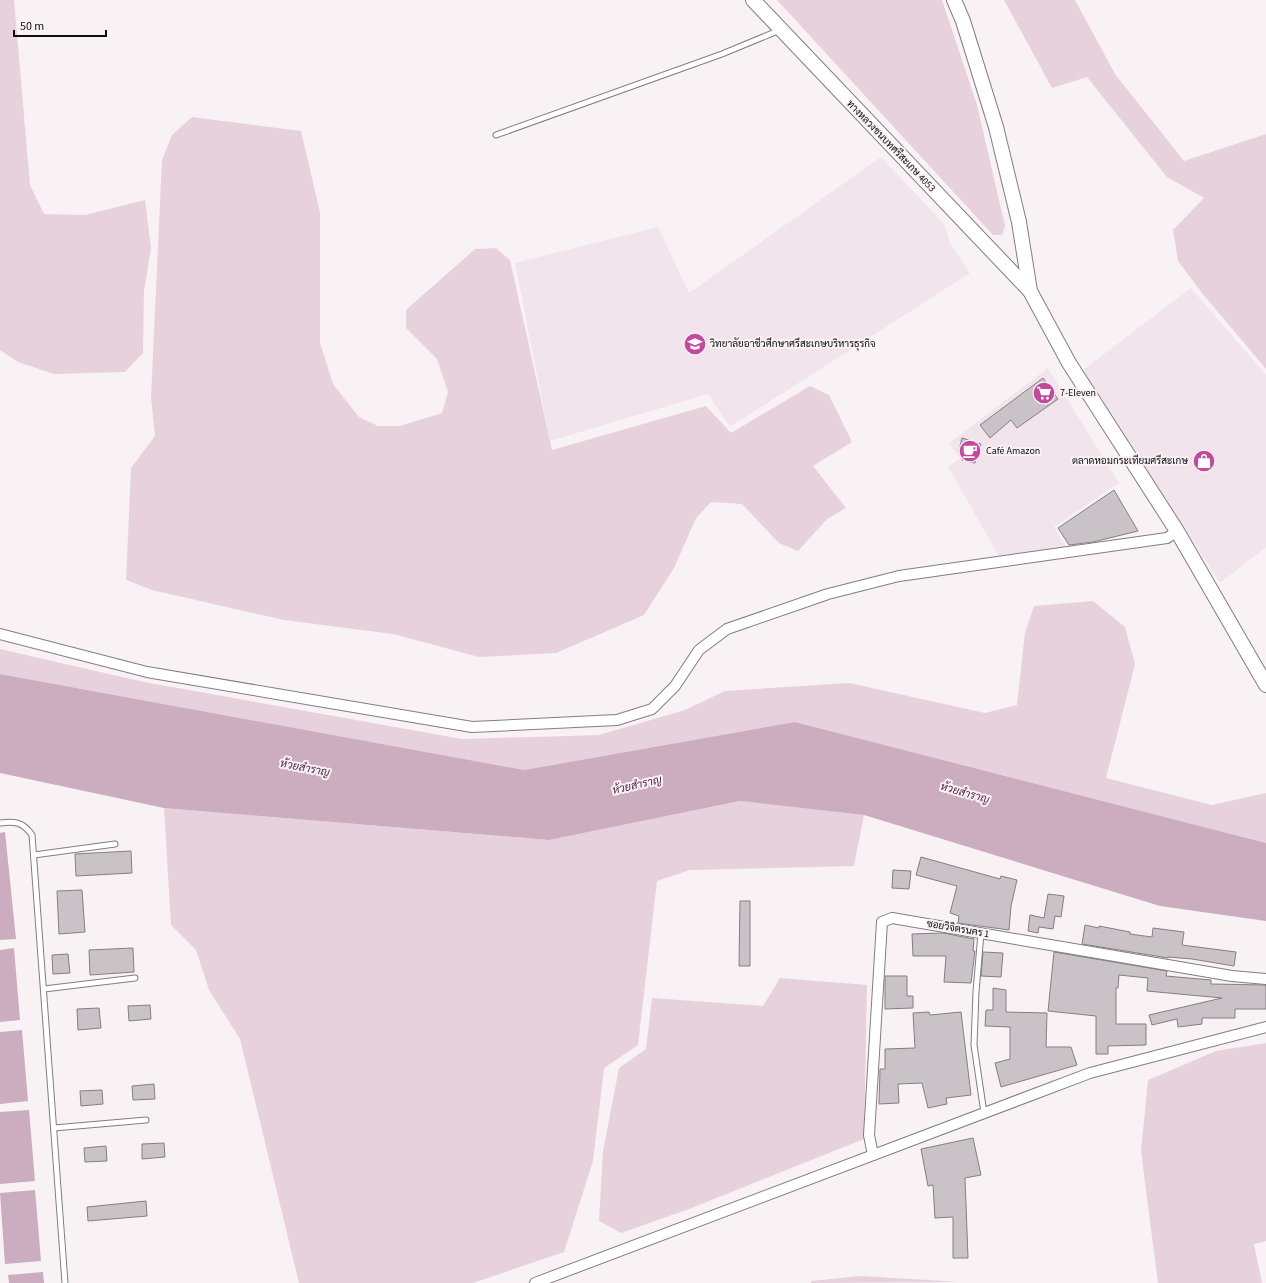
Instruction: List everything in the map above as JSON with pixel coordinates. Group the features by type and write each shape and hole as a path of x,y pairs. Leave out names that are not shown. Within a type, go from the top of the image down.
{"street":[{"name":"ทางหลวงชนบทศรีสะเกษ 4053","path":"753,0 1030,291"},
{"path":"954,0 963,21 996,127 1019,222 1030,291 1069,363 1177,531 1266,685"},
{"path":"0,634 147,672 472,727 617,720 652,708 675,686 699,650 727,629 828,594 899,576 1167,538 1177,531"},
{"name":"ซอยวิจิตรนคร 1","path":"873,1155 869,1136 882,922 892,918 1232,976 1266,979"},
{"path":"535,1283 1090,1073 1266,1027"}],"lane":[{"path":"496,135 722,54 781,30"},
{"path":"0,823 15,821 26,826 32,835 65,1283"},
{"path":"34,855 115,844"},
{"path":"981,933 976,992 974,1045 984,1112"},
{"path":"44,989 134,978"},
{"path":"54,1128 146,1120"}],"shaded area":[{"path":"0,0 14,0 30,185 44,214 85,215 145,200 151,248 144,291 143,353 125,372 54,374 18,362 0,350"},
{"path":"777,0 942,0 977,105 1005,226 1002,235 993,235"},
{"path":"1004,0 1075,0 1115,74 1184,161 1266,134 1266,369 1202,293 1178,261 1173,230 1204,198 1167,177 1087,77 1052,88"},
{"path":"192,117 301,131 320,212 320,343 333,384 359,417 378,426 400,426 442,413 448,392 437,359 406,328 406,310 475,249 496,248 510,260 552,450 706,406 731,433 810,386 829,395 852,442 813,466 846,508 827,519 798,551 779,543 742,504 711,502 696,518 674,568 644,615 556,653 479,657 393,634 284,620 152,590 126,580 131,468 155,436 151,398 162,160 172,135"},
{"name":"วิทยาลัยอาชีวศึกษาศรีสะเกษบริหารธุรกิจ","path":"881,157 944,224 951,245 970,273 730,427 708,394 550,441 515,263 658,227 689,293"},
{"name":"ตลาดหอมกระเทียมศรีสะเกษ","path":"1191,288 1266,375 1266,547 1220,583 1083,370"},
{"path":"1048,368 1119,483 1054,527 1066,547 999,556 948,467 960,458 949,443"},
{"path":"1093,601 1125,627 1135,664 1106,778 1212,805 1266,793 1266,843 795,722 524,770 0,674 0,649 144,682 462,739 599,735 685,710 725,691 849,683 985,713 1017,705 1025,633 1034,606"},
{"path":"740,801 864,815 854,866 690,870 657,881 638,1045 604,1068 593,1161 564,1252 473,1283 299,1283 240,1039 209,990 196,950 171,925 164,808 549,840"},
{"path":"780,978 867,985 864,1139 689,1209 621,1233 599,1221 603,1151 619,1068 646,1049 652,998 763,1006"},
{"path":"1266,1043 1266,1241 1254,1244 1262,1283 1158,1283 1141,1151 1148,1080 1216,1051"},
{"path":"861,1276 960,1282 811,1283 811,1281"}],"water":[{"name":"ห้วยสำราญ","path":"0,674 524,770 795,722 1266,843 1266,921 1160,906 864,815 740,801 549,840 164,808 0,773"},
{"path":"5,832 16,939 0,940 0,833"},
{"path":"14,948 20,1020 0,1022 0,950"},
{"path":"22,1030 28,1101 0,1104 0,1032"},
{"path":"29,1110 35,1181 0,1184 0,1112"},
{"path":"35,1190 41,1261 5,1264 0,1193"},
{"path":"43,1272 44,1283 9,1283 8,1275"}],"building":[{"path":"1043,378 1058,399 1017,428 1011,420 990,438 980,425"},
{"name":"Café Amazon","path":"962,438 981,444 975,463 962,460 964,452 959,450"},
{"path":"1114,490 1138,531 1093,542 1069,545 1058,528"},
{"path":"131,851 132,873 76,876 75,854"},
{"path":"921,857 1000,879 1001,876 1017,880 1011,906 1009,930 958,923 959,916 950,913 957,886 916,875"},
{"path":"893,870 911,871 909,889 892,888"},
{"path":"82,890 85,932 59,934 57,891"},
{"path":"1048,894 1064,896 1061,917 1055,916 1053,929 1039,927 1038,933 1028,931 1030,915 1044,918"},
{"path":"740,901 750,901 750,966 739,966"},
{"path":"1085,925 1099,928 1099,926 1130,932 1130,934 1152,937 1153,928 1184,932 1182,945 1236,952 1234,966 1192,959 1168,958 1082,944"},
{"path":"943,933 974,939 973,951 975,951 971,983 944,982 946,956 913,956 912,934"},
{"path":"133,948 134,972 90,975 89,950"},
{"path":"983,952 1003,953 1001,977 981,976"},
{"path":"1054,952 1167,971 1166,976 1211,980 1211,984 1266,985 1266,1009 1235,1009 1235,1018 1202,1018 1202,1024 1178,1027 1177,1019 1152,1025 1149,1015 1222,998 1147,991 1148,978 1119,975 1118,988 1116,988 1116,1024 1146,1024 1146,1045 1108,1046 1108,1054 1096,1054 1096,1016 1048,1011"},
{"path":"68,954 70,973 53,974 52,955"},
{"path":"885,976 907,976 907,996 913,996 913,1008 885,1009"},
{"path":"993,988 1006,990 1006,1012 1047,1013 1046,1047 1071,1047 1077,1065 1001,1087 995,1063 1010,1059 1010,1027 985,1026 986,1010 993,1010"},
{"path":"150,1005 151,1019 129,1021 128,1006"},
{"path":"99,1008 101,1028 78,1030 77,1009"},
{"path":"929,1012 930,1015 961,1012 971,1095 946,1098 947,1104 928,1108 922,1083 898,1084 899,1103 879,1104 880,1069 885,1069 885,1049 915,1048 913,1013"},
{"path":"154,1084 155,1099 133,1100 132,1086"},
{"path":"102,1090 103,1104 81,1106 80,1091"},
{"path":"973,1138 981,1175 965,1178 968,1258 953,1258 953,1217 935,1218 933,1185 928,1186 921,1149"},
{"path":"164,1143 165,1157 142,1159 142,1144"},
{"path":"106,1146 107,1161 85,1162 84,1148"},
{"path":"146,1201 147,1216 88,1221 87,1207"}],"place":[{"name":"วิทยาลัยอาชีวศึกษาศรีสะเกษบริหารธุรกิจ","path":"695,344"},
{"name":"7-Eleven","path":"1044,393"},
{"name":"Café Amazon","path":"970,451"},
{"name":"ตลาดหอมกระเทียมศรีสะเกษ","path":"1204,461"}]}
